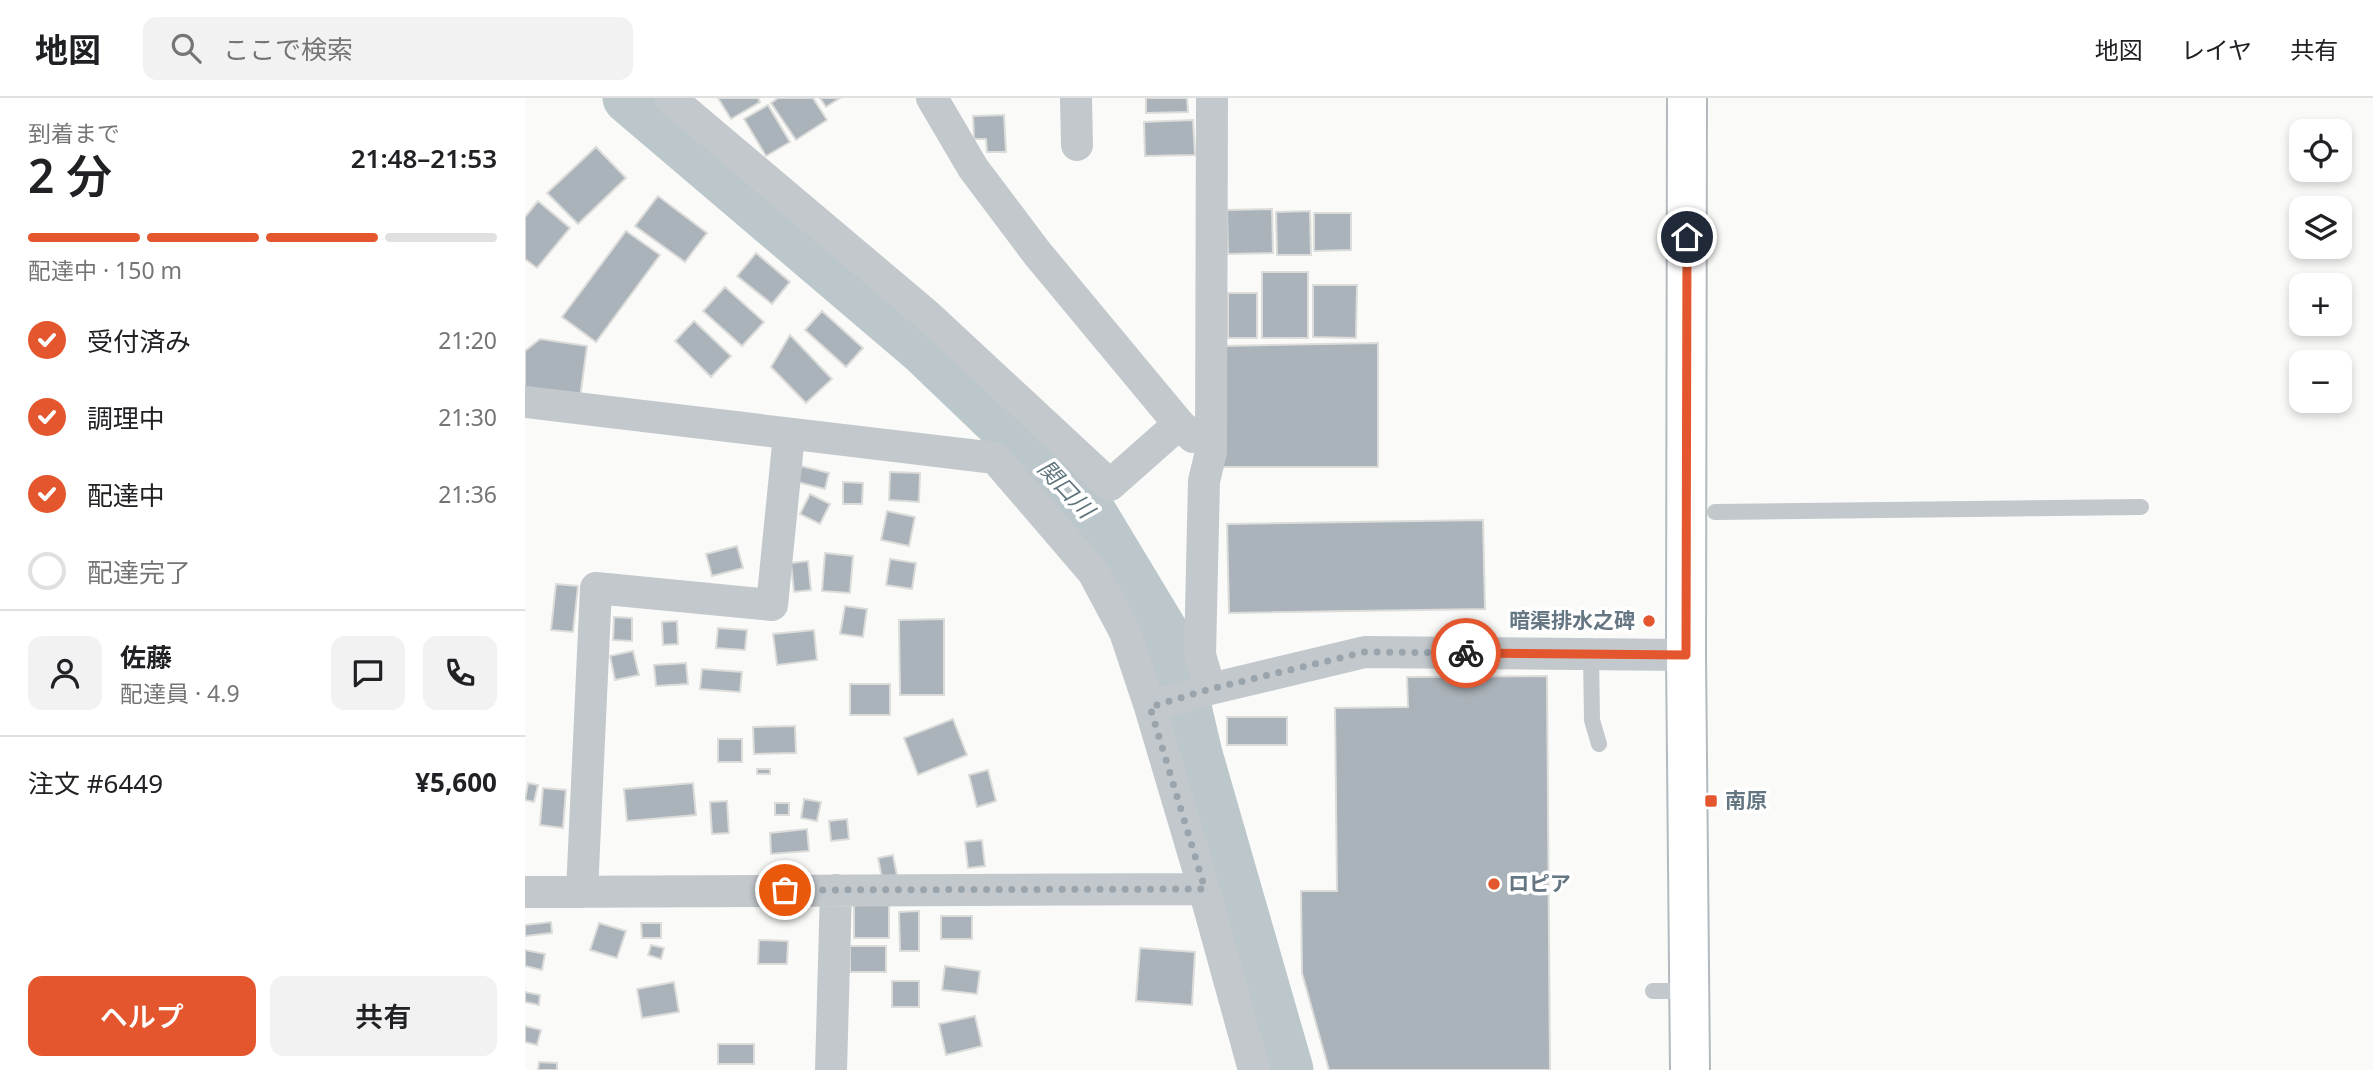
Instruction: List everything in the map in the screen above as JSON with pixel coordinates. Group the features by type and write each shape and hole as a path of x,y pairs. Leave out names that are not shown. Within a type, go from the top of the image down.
{"street":[{"path":"670,98 927,315 1110,485 1179,424"},
{"path":"1076,98 1077,145"},
{"path":"1210,689 1200,655 1204,481 1211,452 1212,98"},
{"path":"1687,98 1686,655 1671,991 1690,1070"},
{"path":"940,105 973,168 1037,253 1179,424 1211,452"},
{"path":"525,402 995,458 1093,572 1125,632 1205,889 1254,1070"},
{"path":"582,892 596,588 772,605 789,435"},
{"path":"1150,707 1210,689 1365,652 1686,655"},
{"path":"525,892 1205,889"},
{"path":"831,1070 836,890"}],"lane":[{"path":"1715,512 2141,507"},
{"path":"1591,655 1592,720 1599,744"}],"building":[{"path":"718,98 758,98 760,102 731,119"},
{"path":"778,98 813,98 827,120 796,140 771,103"},
{"path":"820,98 840,98 826,107"},
{"path":"1146,98 1187,98 1188,112 1146,113"},
{"path":"768,105 790,142 766,156 744,119"},
{"path":"1004,115 1006,152 987,152 986,139 974,139 973,116"},
{"path":"1193,120 1195,155 1145,156 1144,122"},
{"path":"596,147 626,178 578,224 547,193"},
{"path":"658,196 707,233 685,262 635,226"},
{"path":"538,201 570,228 537,268 525,259 525,217"},
{"path":"1272,209 1273,253 1228,254 1227,210"},
{"path":"1310,211 1311,255 1277,255 1276,212"},
{"path":"1314,213 1351,213 1351,250 1314,251"},
{"path":"626,231 660,255 596,342 562,317"},
{"path":"756,253 790,282 772,304 737,276"},
{"path":"1262,272 1308,272 1308,338 1262,338"},
{"path":"1313,285 1357,285 1356,338 1313,337"},
{"path":"725,287 764,322 742,346 703,311"},
{"path":"1228,293 1257,293 1257,338 1228,338"},
{"path":"822,311 863,348 846,367 805,330"},
{"path":"694,321 731,356 711,377 675,341"},
{"path":"790,335 832,379 806,403 771,367"},
{"path":"540,339 587,346 580,398 525,390 525,351"},
{"path":"1378,343 1378,467 1223,467 1222,346"},
{"path":"801,466 829,473 825,489 797,482"},
{"path":"890,472 920,473 919,502 889,500"},
{"path":"843,482 863,483 862,504 843,504"},
{"path":"810,494 830,504 820,524 800,514"},
{"path":"887,511 915,517 909,546 881,540"},
{"path":"1483,520 1485,609 1229,613 1227,524"},
{"path":"737,546 743,568 712,576 706,554"},
{"path":"825,553 853,556 850,593 822,591"},
{"path":"890,559 916,563 912,589 886,585"},
{"path":"808,561 811,590 794,592 791,563"},
{"path":"556,584 578,586 573,632 551,630"},
{"path":"845,606 867,609 863,637 840,634"},
{"path":"614,617 632,618 632,641 613,640"},
{"path":"944,619 944,695 900,695 899,620"},
{"path":"677,621 678,644 663,645 662,622"},
{"path":"718,628 747,630 745,650 716,648"},
{"path":"814,630 817,660 777,665 773,634"},
{"path":"633,651 639,675 615,680 610,656"},
{"path":"686,663 688,684 656,686 654,665"},
{"path":"702,669 742,672 740,692 700,689"},
{"path":"1547,676 1550,1070 1329,1070 1302,973 1301,891 1337,891 1335,708 1408,707 1407,677"},
{"path":"850,684 890,684 890,715 850,715"},
{"path":"1227,717 1287,717 1287,745 1227,745"},
{"path":"953,719 967,755 918,775 904,738"},
{"path":"795,726 796,753 754,754 753,727"},
{"path":"718,739 742,739 742,762 718,762"},
{"path":"757,769 770,769 770,774 757,774"},
{"path":"988,770 996,801 977,807 969,775"},
{"path":"528,783 538,785 534,802 525,800"},
{"path":"693,783 696,815 627,821 624,789"},
{"path":"543,788 566,790 563,828 540,825"},
{"path":"804,799 821,802 817,821 801,818"},
{"path":"727,801 729,833 712,834 710,802"},
{"path":"775,803 789,803 789,815 775,815"},
{"path":"847,819 849,839 831,841 829,821"},
{"path":"807,829 809,851 771,854 770,833"},
{"path":"982,840 985,866 968,868 965,842"},
{"path":"893,855 897,875 882,878 878,858"},
{"path":"854,902 889,902 889,938 854,938"},
{"path":"919,911 919,951 900,951 899,912"},
{"path":"941,916 972,916 972,939 941,939"},
{"path":"551,922 552,933 525,936 525,925"},
{"path":"599,923 626,931 617,958 590,950"},
{"path":"641,923 661,923 661,938 642,938"},
{"path":"759,940 788,941 787,964 758,964"},
{"path":"651,945 664,948 661,959 648,955"},
{"path":"850,946 886,946 886,972 850,972"},
{"path":"1140,948 1195,952 1192,1005 1136,1001"},
{"path":"525,950 545,954 542,970 525,966"},
{"path":"945,966 980,971 977,994 942,990"},
{"path":"892,981 919,981 919,1007 892,1007"},
{"path":"674,982 679,1012 642,1018 637,989"},
{"path":"525,992 540,995 539,1005 525,1002"},
{"path":"975,1016 982,1046 946,1055 939,1024"},
{"path":"525,1026 541,1030 537,1045 525,1042"},
{"path":"718,1044 754,1044 754,1064 718,1064"},
{"path":"539,1062 557,1063 557,1070 538,1070"}],"waterway":[{"name":"関口川","path":"628,98 923,349 1087,506 1172,647 1197,754 1288,1070"}],"way so far":[{"path":"785,890 1205,889 1150,707 1210,689 1365,652 1466,653"}],"place":[{"name":"暗渠排水之碑","path":"1649,621"},
{"name":"南原","path":"1711,801"},
{"name":"ロピア","path":"1494,884"}],"route":[{"path":"1466,653 1686,655 1687,237"}]}
